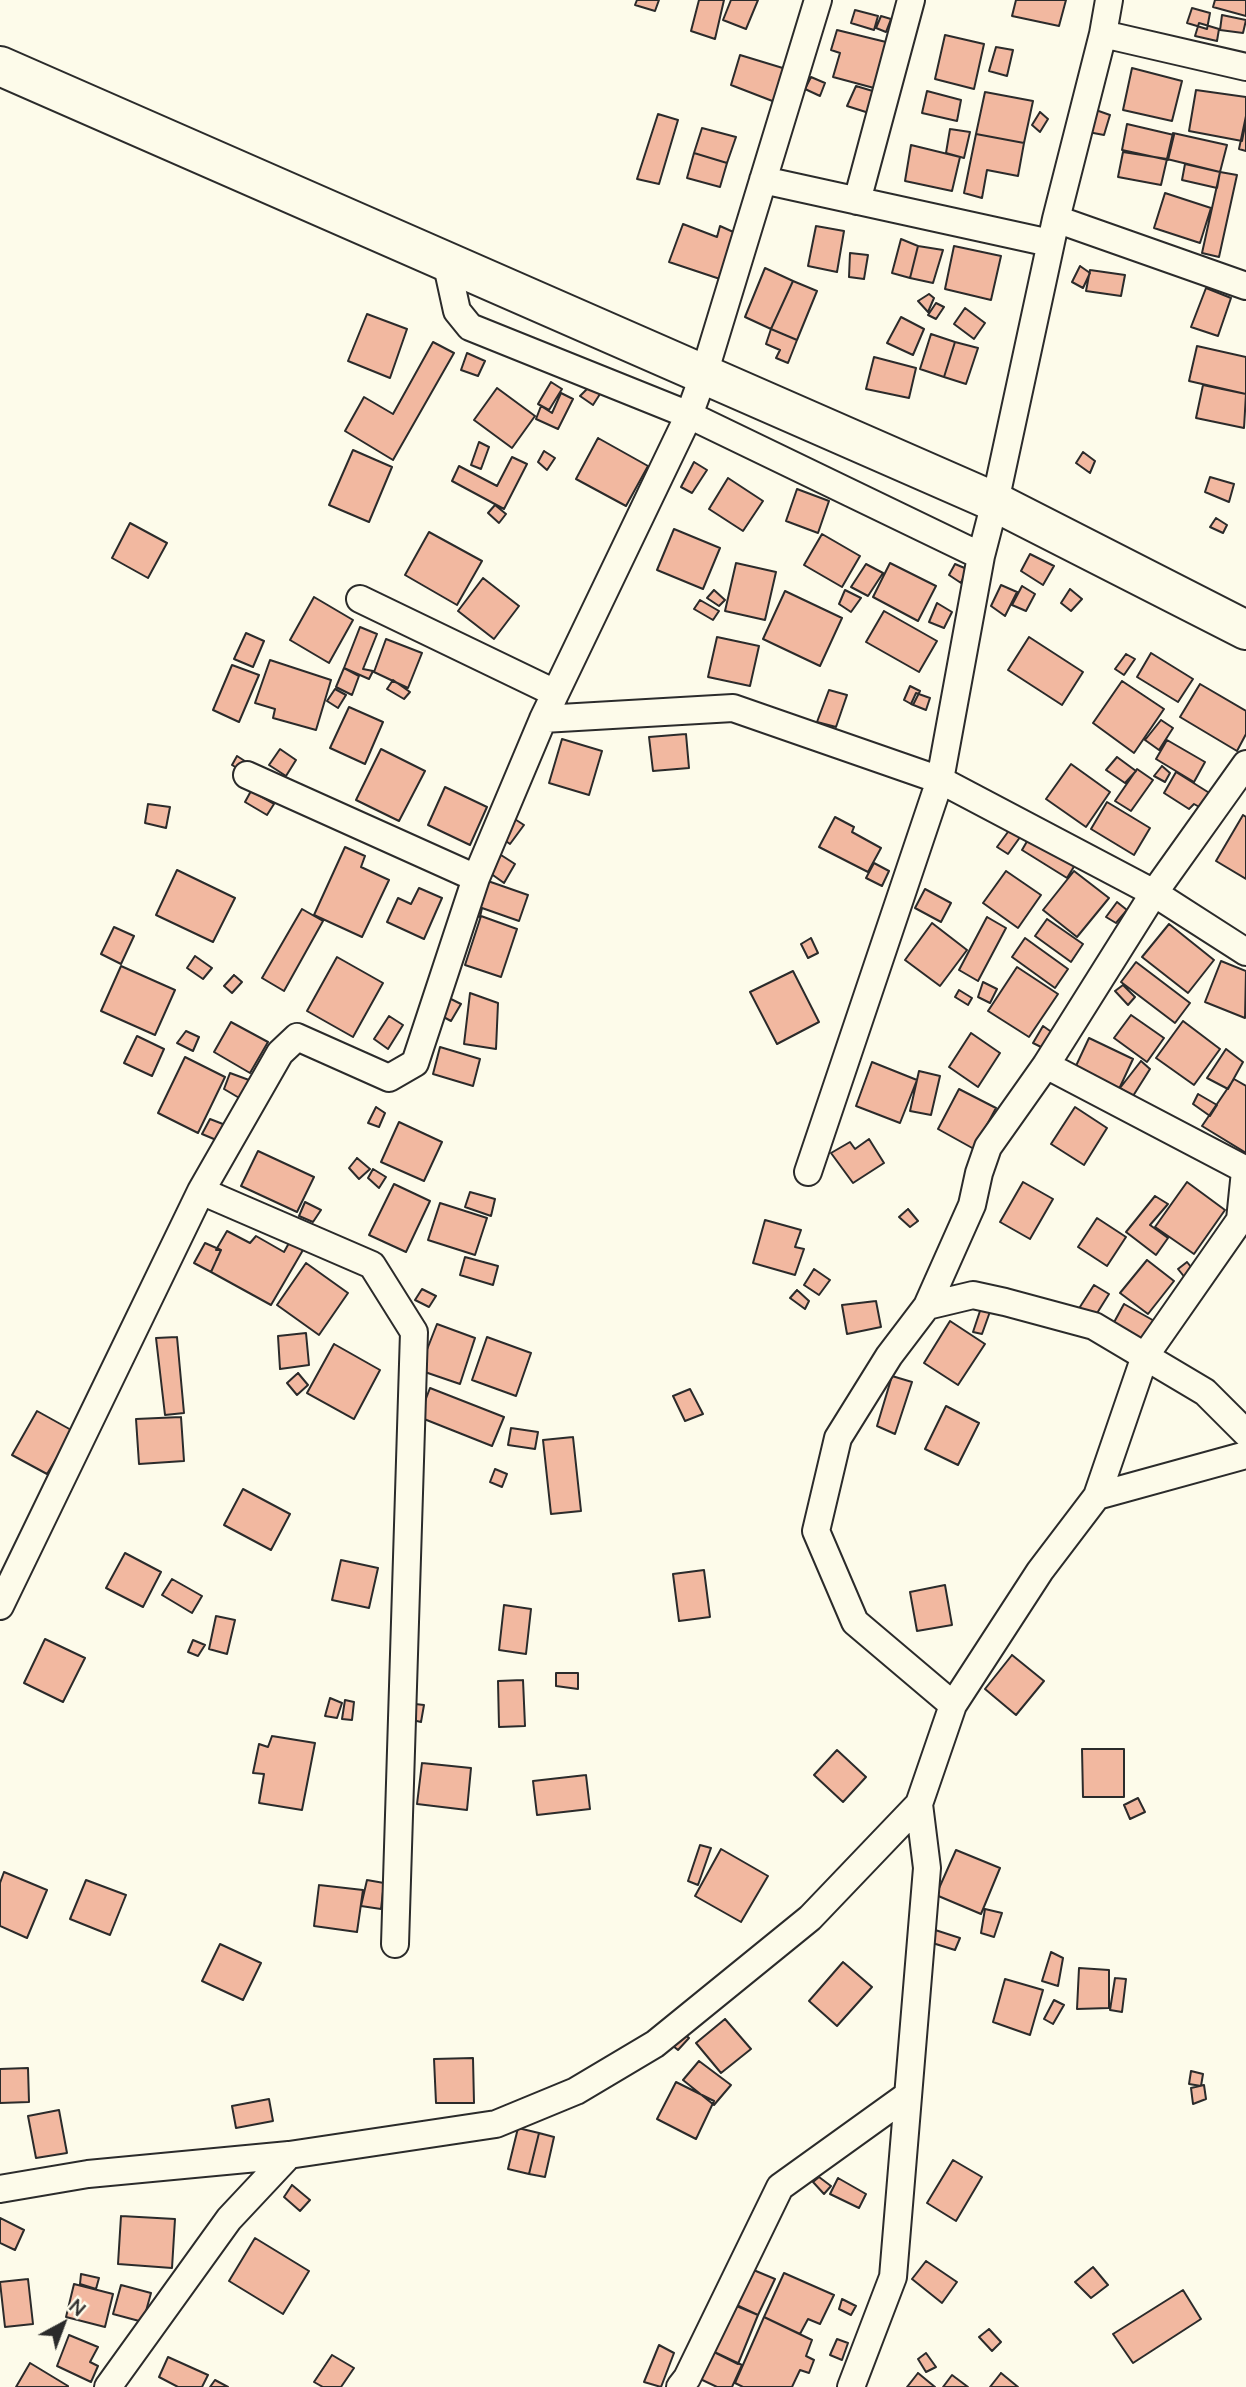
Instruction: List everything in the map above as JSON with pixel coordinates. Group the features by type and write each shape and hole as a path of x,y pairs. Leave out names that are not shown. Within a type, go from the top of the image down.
{"highway":[{"path":"0,66 995,502 1246,630"}],"street":[{"path":"0,1606 201,1191 280,1054 298,1037 389,1077 415,1063 476,878 543,719 689,415 704,374 818,0"},
{"path":"857,201 911,0"},
{"path":"808,1172 940,780 981,556 1053,231 1103,34 1109,0"},
{"path":"1103,34 1246,67"},
{"path":"763,180 857,201 1053,231 1246,286"},
{"path":"446,261 457,311 470,327 689,415 981,556"},
{"path":"360,599 555,694"},
{"path":"543,719 733,708 940,780 1154,893 1246,952"},
{"path":"953,1705 855,1622 816,1531 838,1438 889,1356 927,1306 972,1205 988,1147 1046,1065 1154,893 1246,764"},
{"path":"247,775 476,878"},
{"path":"0,2189 88,2174 289,2155 496,2124 576,2091 654,2044 810,1918 919,1804 953,1705 1040,1571 1097,1496 1145,1356 1240,1220 1245,1171 1046,1065"},
{"path":"201,1191 372,1265 414,1332 396,1944"},
{"path":"927,1306 973,1295 1005,1301 1094,1326 1205,1392 1246,1433"},
{"path":"1097,1496 1246,1455"},
{"path":"851,2387 894,2277 927,1868 919,1804"},
{"path":"680,2387 687,2378 780,2187 908,2095"},
{"path":"108,2387 229,2219 289,2155"}],"building":[{"path":"637,0 659,0 655,11 635,5"},
{"path":"699,0 724,0 715,39 691,31"},
{"path":"731,0 758,0 746,29 723,20"},
{"path":"1016,0 1066,0 1059,26 1012,16"},
{"path":"1215,0 1246,0 1246,16 1213,7"},
{"path":"1192,8 1210,13 1207,29 1187,23"},
{"path":"855,10 878,16 874,30 851,23"},
{"path":"1222,15 1246,20 1243,33 1220,30"},
{"path":"881,16 891,19 886,32 876,28"},
{"path":"1199,23 1219,29 1217,41 1195,36"},
{"path":"837,30 886,42 874,88 833,77 840,53 831,50"},
{"path":"945,35 984,44 974,89 935,79"},
{"path":"996,47 1013,50 1007,76 989,71"},
{"path":"740,55 786,69 775,102 731,85"},
{"path":"1132,68 1182,81 1172,121 1123,110"},
{"path":"811,77 825,83 820,96 805,89"},
{"path":"856,86 876,92 869,113 847,106"},
{"path":"1196,90 1246,97 1246,121 1242,141 1189,131"},
{"path":"927,91 961,100 957,121 922,113"},
{"path":"985,92 1033,101 1024,143 976,134"},
{"path":"1093,109 1110,115 1104,135 1088,132"},
{"path":"1040,112 1048,119 1040,132 1032,125"},
{"path":"658,114 678,120 659,184 637,179"},
{"path":"1246,116 1246,151 1239,149"},
{"path":"1127,124 1174,135 1168,160 1122,150"},
{"path":"702,128 736,137 727,163 694,153"},
{"path":"950,129 970,132 964,158 946,153"},
{"path":"1173,133 1227,145 1220,172 1167,159"},
{"path":"976,134 1024,143 1018,176 987,170 982,198 964,193"},
{"path":"911,145 960,157 952,191 905,181"},
{"path":"1123,152 1167,159 1161,185 1118,177"},
{"path":"694,153 727,163 720,187 687,178"},
{"path":"1185,164 1220,172 1217,188 1182,180"},
{"path":"1220,172 1237,175 1219,257 1202,253"},
{"path":"1165,193 1211,208 1200,243 1154,228"},
{"path":"683,224 717,237 720,226 740,235 726,281 669,262"},
{"path":"816,226 844,231 837,272 808,266"},
{"path":"901,239 918,246 910,278 892,273"},
{"path":"918,246 943,250 933,283 910,278"},
{"path":"954,246 1001,256 991,300 945,289"},
{"path":"850,253 868,255 864,279 849,277"},
{"path":"1080,266 1090,273 1083,288 1072,282"},
{"path":"765,268 793,281 771,329 745,317"},
{"path":"1090,270 1125,275 1121,296 1086,291"},
{"path":"793,281 817,291 797,340 771,329"},
{"path":"1206,288 1231,298 1218,336 1191,327"},
{"path":"929,294 934,298 928,312 918,301"},
{"path":"936,303 944,307 936,319 928,315"},
{"path":"965,308 985,323 974,339 954,324"},
{"path":"367,314 407,329 390,378 348,361"},
{"path":"901,317 924,329 913,355 887,343"},
{"path":"771,329 797,340 788,363 776,358 780,350 766,344"},
{"path":"931,334 955,342 944,377 920,369"},
{"path":"433,342 454,353 393,460 345,431 364,397 393,414"},
{"path":"955,342 978,348 966,384 944,377"},
{"path":"1197,346 1246,357 1246,394 1189,381"},
{"path":"467,353 485,361 478,376 461,370"},
{"path":"874,357 916,368 909,398 866,389"},
{"path":"551,382 562,389 549,410 538,404"},
{"path":"1203,385 1246,394 1244,428 1196,418"},
{"path":"589,387 600,394 593,405 580,396"},
{"path":"497,388 535,416 512,448 474,420"},
{"path":"561,393 573,399 558,429 536,419 541,406 552,413"},
{"path":"598,438 648,466 626,506 576,479"},
{"path":"479,442 489,447 481,469 471,465"},
{"path":"353,450 392,467 369,522 329,505"},
{"path":"544,451 555,458 547,470 538,462"},
{"path":"1083,452 1095,461 1090,473 1076,463"},
{"path":"512,457 527,464 504,509 452,481 459,466 497,486"},
{"path":"694,462 707,470 692,493 681,487"},
{"path":"1210,477 1234,484 1229,502 1205,492"},
{"path":"728,478 763,501 743,531 709,509"},
{"path":"797,489 829,501 818,533 786,521"},
{"path":"495,505 506,514 499,523 488,513"},
{"path":"1216,518 1227,525 1223,533 1210,527"},
{"path":"130,523 167,543 148,578 112,558"},
{"path":"674,529 720,548 703,589 657,570"},
{"path":"429,532 482,561 457,605 405,575"},
{"path":"822,534 860,556 842,587 804,565"},
{"path":"1030,554 1054,566 1043,585 1021,571"},
{"path":"736,563 776,572 765,620 725,611"},
{"path":"890,563 936,586 918,621 873,597"},
{"path":"866,564 883,573 868,596 851,587"},
{"path":"955,564 967,569 961,583 949,575"},
{"path":"483,578 519,606 494,639 458,611"},
{"path":"1001,585 1017,592 1005,616 991,606"},
{"path":"1022,586 1035,594 1026,611 1012,605"},
{"path":"1070,589 1082,599 1071,611 1061,603"},
{"path":"714,590 725,600 719,606 707,598"},
{"path":"845,590 861,598 851,612 839,604"},
{"path":"785,591 842,618 820,666 763,639"},
{"path":"314,597 353,620 329,663 290,640"},
{"path":"700,600 719,611 713,620 694,609"},
{"path":"937,603 952,612 944,628 929,622"},
{"path":"884,611 937,641 919,672 866,642"},
{"path":"360,627 377,634 363,669 373,671 369,679 344,668"},
{"path":"246,633 264,641 253,667 234,659"},
{"path":"717,637 759,646 750,686 708,677"},
{"path":"1029,637 1083,672 1062,705 1008,670"},
{"path":"386,639 422,653 408,688 374,672"},
{"path":"1151,653 1193,679 1178,702 1137,677"},
{"path":"1126,654 1135,659 1124,675 1115,669"},
{"path":"270,660 331,680 316,730 273,718 275,709 255,703"},
{"path":"232,665 259,675 239,722 213,710"},
{"path":"344,668 359,676 352,695 336,687"},
{"path":"393,680 410,692 404,699 387,689"},
{"path":"1122,681 1164,709 1134,753 1093,723"},
{"path":"1200,684 1246,711 1246,734 1237,751 1180,717"},
{"path":"910,686 920,691 913,705 904,700"},
{"path":"335,689 346,695 338,708 327,701"},
{"path":"829,690 847,695 836,727 817,722"},
{"path":"916,693 930,698 926,710 911,704"},
{"path":"349,707 383,722 365,764 330,748"},
{"path":"1161,720 1173,728 1159,750 1145,740"},
{"path":"686,734 689,768 653,771 649,737"},
{"path":"562,739 602,751 589,795 549,783"},
{"path":"1167,740 1205,762 1194,782 1156,759"},
{"path":"280,749 296,760 286,776 269,765"},
{"path":"381,749 425,771 399,821 356,800"},
{"path":"237,756 251,765 247,774 232,765"},
{"path":"1117,757 1136,771 1125,783 1106,770"},
{"path":"1071,764 1110,792 1086,827 1046,799"},
{"path":"1162,766 1170,773 1165,782 1154,776"},
{"path":"1137,769 1153,780 1131,811 1115,801"},
{"path":"1176,772 1211,794 1201,808 1194,804 1189,809 1164,793"},
{"path":"445,787 487,807 470,845 428,825"},
{"path":"251,791 274,804 267,815 245,802"},
{"path":"1107,802 1150,828 1134,855 1091,829"},
{"path":"148,804 170,807 166,828 145,823"},
{"path":"1243,815 1246,817 1246,879 1216,861"},
{"path":"510,816 524,825 510,844 496,834"},
{"path":"835,817 854,827 852,832 881,848 868,872 819,847"},
{"path":"1013,825 1023,833 1008,854 997,847"},
{"path":"1033,831 1078,860 1067,878 1022,850"},
{"path":"345,847 365,856 361,867 389,880 362,937 314,915"},
{"path":"501,855 515,864 504,883 490,873"},
{"path":"874,863 889,871 882,886 866,878"},
{"path":"177,870 235,898 213,942 156,915"},
{"path":"1006,871 1041,895 1018,928 983,903"},
{"path":"1074,871 1109,898 1077,937 1043,910"},
{"path":"485,880 528,895 519,921 482,908 480,917 471,915"},
{"path":"419,888 442,898 424,939 387,922 398,898 411,904"},
{"path":"925,889 951,903 941,922 915,908"},
{"path":"1117,902 1127,910 1116,923 1106,917"},
{"path":"302,909 323,921 284,991 262,978"},
{"path":"481,916 517,929 501,977 465,965"},
{"path":"987,917 1006,928 978,981 959,970"},
{"path":"1047,919 1083,944 1071,962 1035,936"},
{"path":"932,923 967,950 940,986 905,960"},
{"path":"1169,924 1214,960 1188,993 1142,957"},
{"path":"114,927 134,936 121,964 101,954"},
{"path":"811,938 818,953 808,958 801,944"},
{"path":"1025,938 1068,969 1055,988 1012,957"},
{"path":"195,956 212,968 203,979 187,968"},
{"path":"337,957 383,983 353,1037 307,1011"},
{"path":"1221,961 1246,971 1245,1018 1205,1002"},
{"path":"1136,962 1190,1003 1175,1023 1121,982"},
{"path":"121,966 175,990 155,1035 101,1011"},
{"path":"1017,967 1058,994 1029,1037 988,1011"},
{"path":"793,971 819,1022 777,1044 750,992"},
{"path":"234,975 242,982 232,993 224,986"},
{"path":"983,982 997,989 990,1003 978,997"},
{"path":"1123,985 1135,997 1128,1005 1115,991"},
{"path":"959,990 972,998 968,1005 955,997"},
{"path":"470,993 498,1003 496,1049 464,1044"},
{"path":"445,996 461,1004 451,1021 436,1013"},
{"path":"1131,1015 1164,1038 1147,1062 1114,1038"},
{"path":"389,1016 403,1025 388,1049 374,1039"},
{"path":"1183,1021 1220,1049 1194,1085 1156,1058"},
{"path":"231,1022 268,1042 250,1073 214,1052"},
{"path":"1043,1026 1053,1033 1043,1048 1033,1043"},
{"path":"186,1031 199,1037 193,1051 177,1043"},
{"path":"971,1033 1000,1053 978,1087 949,1067"},
{"path":"137,1036 164,1049 152,1076 124,1063"},
{"path":"1089,1038 1133,1059 1119,1089 1075,1068"},
{"path":"440,1047 480,1059 473,1086 433,1074"},
{"path":"1226,1049 1243,1062 1228,1089 1207,1078"},
{"path":"185,1057 225,1077 198,1133 158,1113"},
{"path":"1141,1061 1150,1069 1133,1096 1120,1088"},
{"path":"872,1062 917,1080 900,1123 856,1106"},
{"path":"919,1071 940,1076 931,1115 910,1111"},
{"path":"230,1073 249,1080 241,1099 224,1089"},
{"path":"1234,1079 1246,1086 1246,1153 1202,1126"},
{"path":"959,1089 996,1108 974,1149 938,1129"},
{"path":"1198,1094 1217,1105 1210,1116 1193,1104"},
{"path":"376,1107 385,1113 379,1127 368,1123"},
{"path":"1075,1107 1107,1128 1084,1165 1051,1144"},
{"path":"210,1119 228,1126 221,1142 202,1134"},
{"path":"399,1122 442,1142 424,1181 381,1162"},
{"path":"869,1139 884,1163 853,1183 831,1153 850,1142 855,1149"},
{"path":"258,1151 314,1177 297,1212 241,1186"},
{"path":"357,1158 370,1169 359,1179 349,1168"},
{"path":"373,1169 386,1177 379,1188 368,1178"},
{"path":"1023,1182 1053,1199 1030,1239 1000,1222"},
{"path":"1187,1182 1225,1210 1194,1254 1155,1227"},
{"path":"394,1184 430,1201 406,1252 369,1235"},
{"path":"470,1192 495,1199 491,1216 465,1207"},
{"path":"1155,1196 1168,1204 1150,1225 1168,1238 1156,1255 1126,1232"},
{"path":"305,1202 321,1210 313,1222 299,1216"},
{"path":"440,1203 487,1218 475,1255 428,1240"},
{"path":"908,1209 918,1221 910,1227 899,1217"},
{"path":"1097,1218 1126,1237 1107,1266 1078,1247"},
{"path":"765,1220 801,1230 795,1247 804,1249 795,1275 753,1263"},
{"path":"227,1231 250,1243 256,1236 284,1252 289,1243 303,1250 271,1305 211,1272 221,1250 216,1250"},
{"path":"205,1243 221,1250 211,1272 194,1263"},
{"path":"465,1257 498,1266 493,1285 460,1275"},
{"path":"1147,1260 1174,1281 1148,1314 1120,1293"},
{"path":"1187,1262 1195,1272 1186,1279 1178,1269"},
{"path":"306,1263 348,1293 319,1335 277,1305"},
{"path":"814,1269 830,1280 819,1295 804,1285"},
{"path":"1094,1285 1109,1294 1094,1318 1078,1310"},
{"path":"422,1289 436,1296 429,1307 415,1300"},
{"path":"797,1290 809,1301 805,1309 790,1298"},
{"path":"876,1301 881,1327 847,1334 842,1305"},
{"path":"983,1302 992,1306 982,1334 973,1332"},
{"path":"1124,1304 1158,1323 1146,1345 1112,1326"},
{"path":"950,1321 985,1344 958,1385 924,1363"},
{"path":"437,1324 475,1338 460,1384 419,1370"},
{"path":"306,1333 309,1365 280,1369 278,1336"},
{"path":"177,1337 184,1413 165,1415 156,1338"},
{"path":"487,1337 531,1353 516,1396 472,1380"},
{"path":"334,1344 380,1370 354,1419 307,1393"},
{"path":"298,1373 308,1385 297,1395 287,1383"},
{"path":"892,1376 912,1382 895,1434 877,1426"},
{"path":"430,1388 504,1417 492,1446 419,1417"},
{"path":"690,1389 703,1414 685,1421 673,1396"},
{"path":"946,1406 979,1423 958,1465 925,1449"},
{"path":"37,1411 73,1431 47,1474 12,1455"},
{"path":"181,1417 184,1461 139,1464 136,1419"},
{"path":"511,1428 538,1432 535,1449 508,1445"},
{"path":"573,1437 581,1511 551,1514 543,1440"},
{"path":"495,1469 507,1474 502,1487 490,1482"},
{"path":"243,1489 290,1514 271,1550 224,1525"},
{"path":"125,1553 161,1572 143,1607 106,1588"},
{"path":"341,1560 378,1568 369,1608 332,1600"},
{"path":"704,1570 710,1617 679,1621 673,1574"},
{"path":"172,1579 202,1596 192,1613 162,1595"},
{"path":"945,1585 952,1625 917,1631 910,1592"},
{"path":"504,1605 531,1609 526,1654 499,1650"},
{"path":"216,1616 235,1620 227,1654 209,1649"},
{"path":"45,1639 85,1658 63,1702 24,1683"},
{"path":"193,1640 205,1645 198,1656 188,1652"},
{"path":"1012,1655 1044,1681 1016,1715 985,1689"},
{"path":"556,1673 578,1673 578,1689 556,1686"},
{"path":"523,1680 525,1726 499,1727 498,1681"},
{"path":"330,1698 342,1703 337,1718 325,1716"},
{"path":"345,1700 354,1702 352,1720 342,1719"},
{"path":"406,1703 424,1705 421,1722 404,1718"},
{"path":"272,1736 315,1743 302,1810 259,1803 264,1774 253,1773 259,1744 268,1747"},
{"path":"1082,1749 1124,1749 1124,1797 1083,1797"},
{"path":"837,1750 866,1777 843,1802 814,1775"},
{"path":"422,1763 471,1768 467,1810 417,1804"},
{"path":"586,1775 590,1809 537,1815 533,1781"},
{"path":"1138,1798 1145,1812 1130,1819 1124,1805"},
{"path":"700,1845 711,1848 698,1885 688,1881"},
{"path":"721,1849 768,1876 741,1922 695,1896"},
{"path":"956,1850 1000,1868 981,1914 936,1895"},
{"path":"4,1872 47,1890 27,1938 0,1926 0,1883"},
{"path":"86,1880 126,1895 110,1935 70,1919"},
{"path":"367,1880 384,1883 381,1909 361,1906"},
{"path":"319,1885 363,1890 357,1932 314,1926"},
{"path":"985,1909 1002,1913 994,1937 981,1933"},
{"path":"929,1928 960,1938 955,1950 926,1941"},
{"path":"220,1944 261,1963 243,2000 202,1981"},
{"path":"1051,1952 1063,1958 1058,1986 1042,1981"},
{"path":"843,1962 872,1987 837,2026 809,2001"},
{"path":"1079,1968 1109,1970 1109,2008 1077,2009"},
{"path":"1115,1978 1126,1979 1122,2012 1110,2010"},
{"path":"1005,1979 1043,1990 1030,2035 993,2022"},
{"path":"1054,2000 1064,2005 1053,2024 1044,2019"},
{"path":"725,2019 751,2049 721,2073 696,2043"},
{"path":"676,2027 689,2038 678,2050 667,2041"},
{"path":"473,2058 474,2103 436,2103 434,2059"},
{"path":"699,2061 731,2085 714,2105 683,2080"},
{"path":"28,2068 29,2102 0,2103 0,2069"},
{"path":"1191,2071 1203,2074 1201,2086 1189,2084"},
{"path":"676,2082 714,2101 696,2139 657,2119"},
{"path":"1204,2085 1206,2099 1193,2104 1191,2088"},
{"path":"269,2099 273,2121 236,2128 232,2106"},
{"path":"59,2110 67,2153 36,2158 28,2116"},
{"path":"518,2128 539,2133 529,2174 508,2169"},
{"path":"539,2133 554,2137 545,2177 529,2174"},
{"path":"953,2160 982,2177 956,2221 927,2203"},
{"path":"819,2177 831,2186 824,2194 813,2182"},
{"path":"838,2178 866,2194 859,2208 830,2194"},
{"path":"292,2185 310,2200 300,2211 284,2197"},
{"path":"121,2216 175,2219 172,2268 118,2264"},
{"path":"0,2218 24,2230 15,2250 0,2243"},
{"path":"255,2238 309,2271 283,2314 229,2281"},
{"path":"926,2261 957,2282 942,2303 912,2279"},
{"path":"744,2266 775,2279 758,2315 727,2302"},
{"path":"1093,2267 1108,2285 1091,2298 1075,2282"},
{"path":"784,2273 834,2295 820,2324 808,2319 800,2334 764,2317"},
{"path":"81,2274 99,2278 96,2289 80,2284"},
{"path":"28,2279 33,2324 5,2327 0,2282"},
{"path":"74,2284 113,2294 105,2327 66,2317"},
{"path":"121,2285 151,2293 143,2322 113,2314"},
{"path":"1183,2290 1201,2319 1133,2363 1113,2334"},
{"path":"842,2299 856,2306 851,2315 839,2309"},
{"path":"730,2302 758,2315 738,2364 708,2349"},
{"path":"764,2317 812,2340 806,2356 814,2360 809,2373 800,2370 792,2387 743,2387 735,2383"},
{"path":"989,2329 1001,2342 992,2351 979,2337"},
{"path":"69,2335 98,2347 90,2362 98,2366 91,2382 57,2366"},
{"path":"837,2339 848,2343 842,2360 830,2355"},
{"path":"659,2345 674,2353 661,2387 644,2382"},
{"path":"708,2349 742,2365 732,2387 717,2387 696,2377"},
{"path":"926,2353 936,2367 926,2372 918,2359"},
{"path":"332,2355 354,2368 341,2387 323,2387 314,2382"},
{"path":"168,2357 208,2375 202,2387 178,2387 159,2377"},
{"path":"30,2363 68,2386 68,2387 16,2387"},
{"path":"918,2373 935,2387 907,2387"},
{"path":"1001,2373 1018,2387 990,2387"},
{"path":"952,2375 968,2387 943,2387"},
{"path":"215,2380 228,2387 210,2387"}]}
